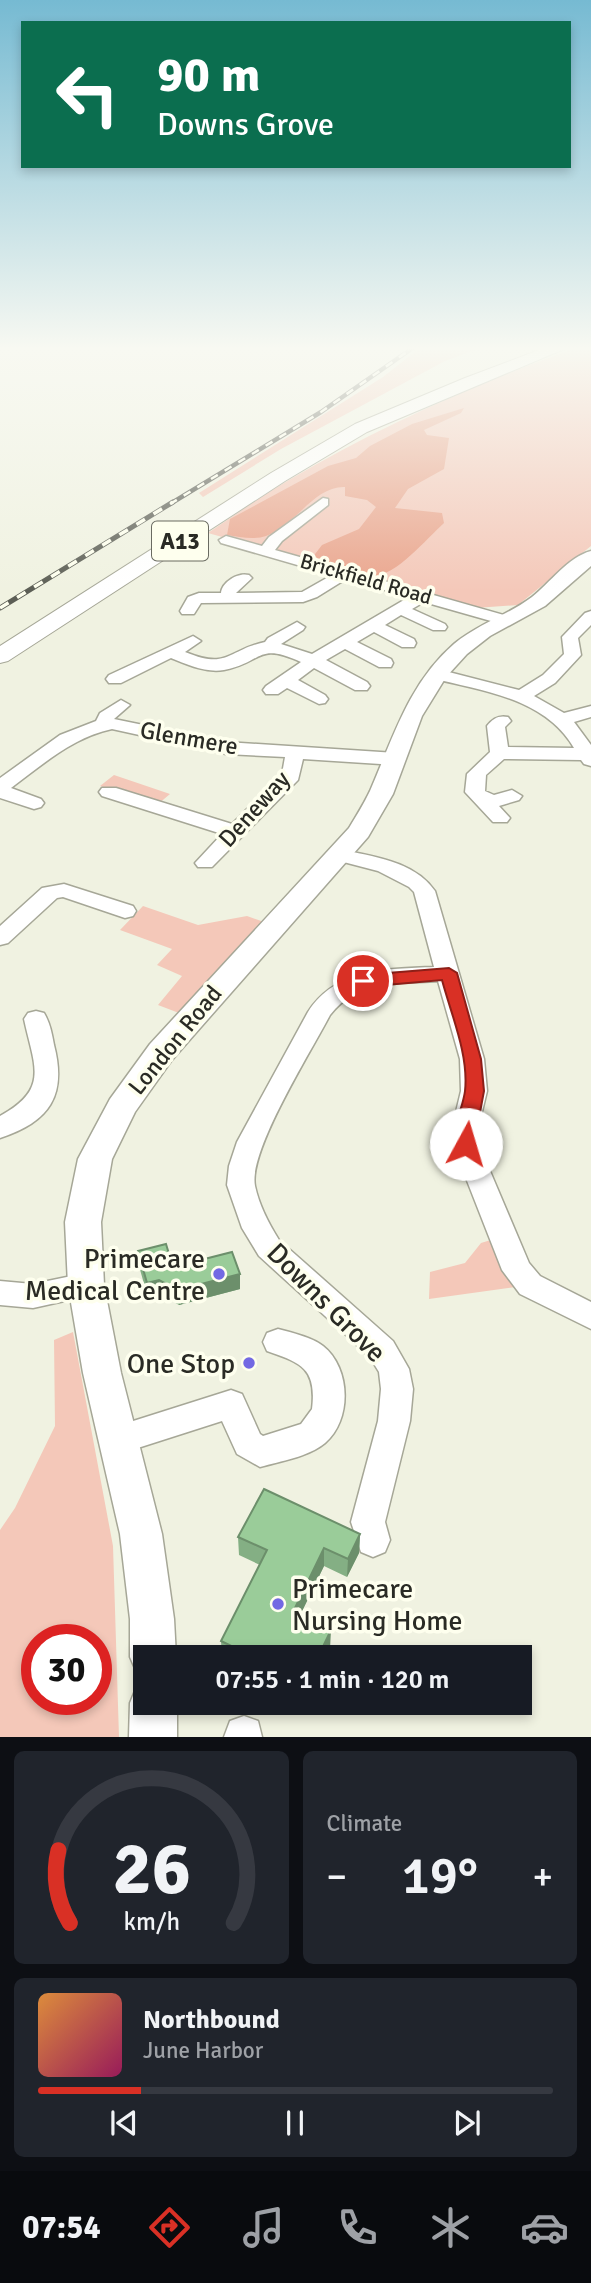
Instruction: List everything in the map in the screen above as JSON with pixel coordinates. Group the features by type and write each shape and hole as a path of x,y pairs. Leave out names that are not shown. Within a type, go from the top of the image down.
{"highway":[{"name":"A13","path":"0,641 303,449 344,428"},
{"name":"A13","path":"0,656 278,477 361,428"}],"main road":[{"name":"London Road","path":"153,1645 141,1534 102,1373 86,1285 83,1249 86,1202 95,1159 121,1107 161,1052 359,832 381,794 411,716 437,674 460,650 538,602 591,557"},
{"path":"153,1737 154,1715"}],"street":[{"path":"265,550 323,502"},
{"name":"Brickfield Road","path":"226,540 505,620"},
{"path":"188,611 196,599 303,597 346,573"},
{"path":"228,597 229,588 244,578"},
{"path":"319,699 279,685 313,661 424,595"},
{"path":"272,648 274,641 302,621 303,597"},
{"path":"400,609 439,627"},
{"path":"520,697 549,679 573,656 570,637 591,616"},
{"path":"373,625 408,643"},
{"path":"115,679 192,641"},
{"path":"344,642 385,663"},
{"path":"171,652 202,665 217,667 254,650 272,648 313,661 361,686"},
{"path":"437,674 520,697 562,720 580,739 589,757 499,753 477,774 475,792 500,818"},
{"path":"104,725 106,717 121,705"},
{"path":"562,720 591,711"},
{"path":"499,753 496,726 502,721"},
{"name":"Glenmere","path":"0,789 67,739 90,728 112,724 226,748 396,759"},
{"path":"131,748 149,733"},
{"name":"Deneway","path":"205,863 291,776 295,752"},
{"path":"0,789 34,803"},
{"path":"109,792 236,832"},
{"path":"482,799 494,801 512,796"},
{"path":"339,855 402,873 419,884 427,898 472,1059 474,1091 467,1120 466,1144 517,1270 530,1285 591,1316"},
{"path":"0,938 50,893 64,890 125,911"},
{"name":"Downs Grove","path":"373,1540 368,1522 394,1421 397,1390 394,1369 382,1350 269,1248 256,1228 242,1185 242,1166 250,1142 330,998 344,988 363,981 449,973"},
{"path":"0,1128 36,1107 46,1094 49,1076 36,1019"},
{"path":"0,1293 33,1296 86,1285"},
{"path":"119,1440 231,1404 248,1444 260,1452 312,1434 329,1410 330,1399 325,1378 317,1360 300,1348 278,1342"}],"shaded area":[{"path":"302,428 320,428 203,497 199,493"},
{"path":"384,428 591,428 591,546 518,605 475,608 208,533 289,480"},
{"path":"404,428 428,428 424,430 427,435 449,438 444,469 408,489 395,508 442,513 444,523 399,565 379,575 370,576 312,558 322,545 359,529 376,507 367,500 345,496 345,487 323,493 277,531 266,536 252,538 227,535 230,519 328,466 356,458 370,446"},
{"path":"114,775 170,794 157,805 100,786"},
{"path":"143,906 198,925 247,916 267,923 179,1013 158,1005 182,976 157,965 172,949 120,930"},
{"path":"494,1239 516,1287 429,1299 430,1272 465,1263 481,1243"},
{"path":"73,1332 113,1546 119,1737 0,1737 0,1530 15,1508 55,1426 54,1340"}],"building":[{"path":"166,1244 173,1267 232,1252 240,1274 178,1290 159,1280 147,1283 138,1251"},
{"name":"Primecare Nursing Home","path":"264,1489 360,1534 348,1559 324,1548 293,1612 331,1630 324,1645 229,1645 221,1641 267,1550 238,1537"}],"railway":[{"path":"170,504 295,428"},
{"path":"0,608 173,502"}],"place":[{"name":"Primecare Medical Centre","path":"219,1274"},
{"name":"One Stop","path":"249,1363"},
{"name":"Primecare Nursing Home","path":"278,1604"}],"route":[{"path":"363,981 449,973 472,1059 474,1091 467,1120 466,1144"}]}
